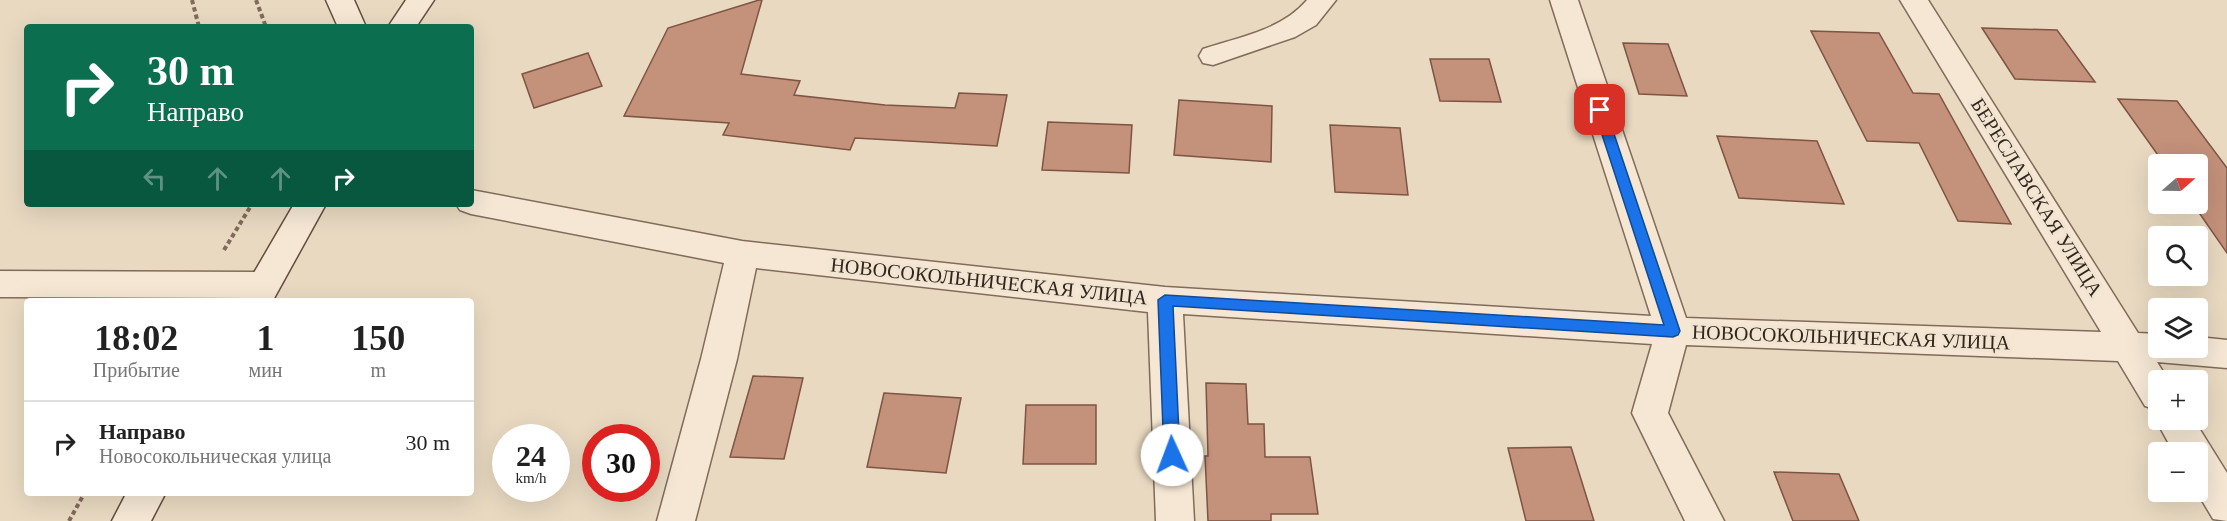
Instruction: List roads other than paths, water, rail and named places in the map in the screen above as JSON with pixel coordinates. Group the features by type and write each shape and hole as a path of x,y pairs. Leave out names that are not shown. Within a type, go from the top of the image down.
{"street":[{"path":"340,0 351,24"},
{"path":"404,24 420,0"},
{"path":"1213,56 1286,31 1306,20 1322,0"},
{"path":"1564,0 1673,331 1650,413 1705,521"},
{"name":"БЕРЕСЛАВСКАЯ УЛИЦА","path":"1914,0 2148,346"},
{"name":"НОВОСОКОЛЬНИЧЕСКАЯ УЛИЦА","path":"474,203 741,255 1165,300 1673,331 2148,347"},
{"path":"0,284 202,285 258,293 308,207"},
{"path":"676,521 718,358 741,255"},
{"path":"1165,300 1174,521"},
{"name":"НОВОСОКОЛЬНИЧЕСКАЯ УЛИЦА","path":"2208,352 2227,354"},
{"path":"2208,476 2227,507"},
{"path":"131,521 145,496"}]}
